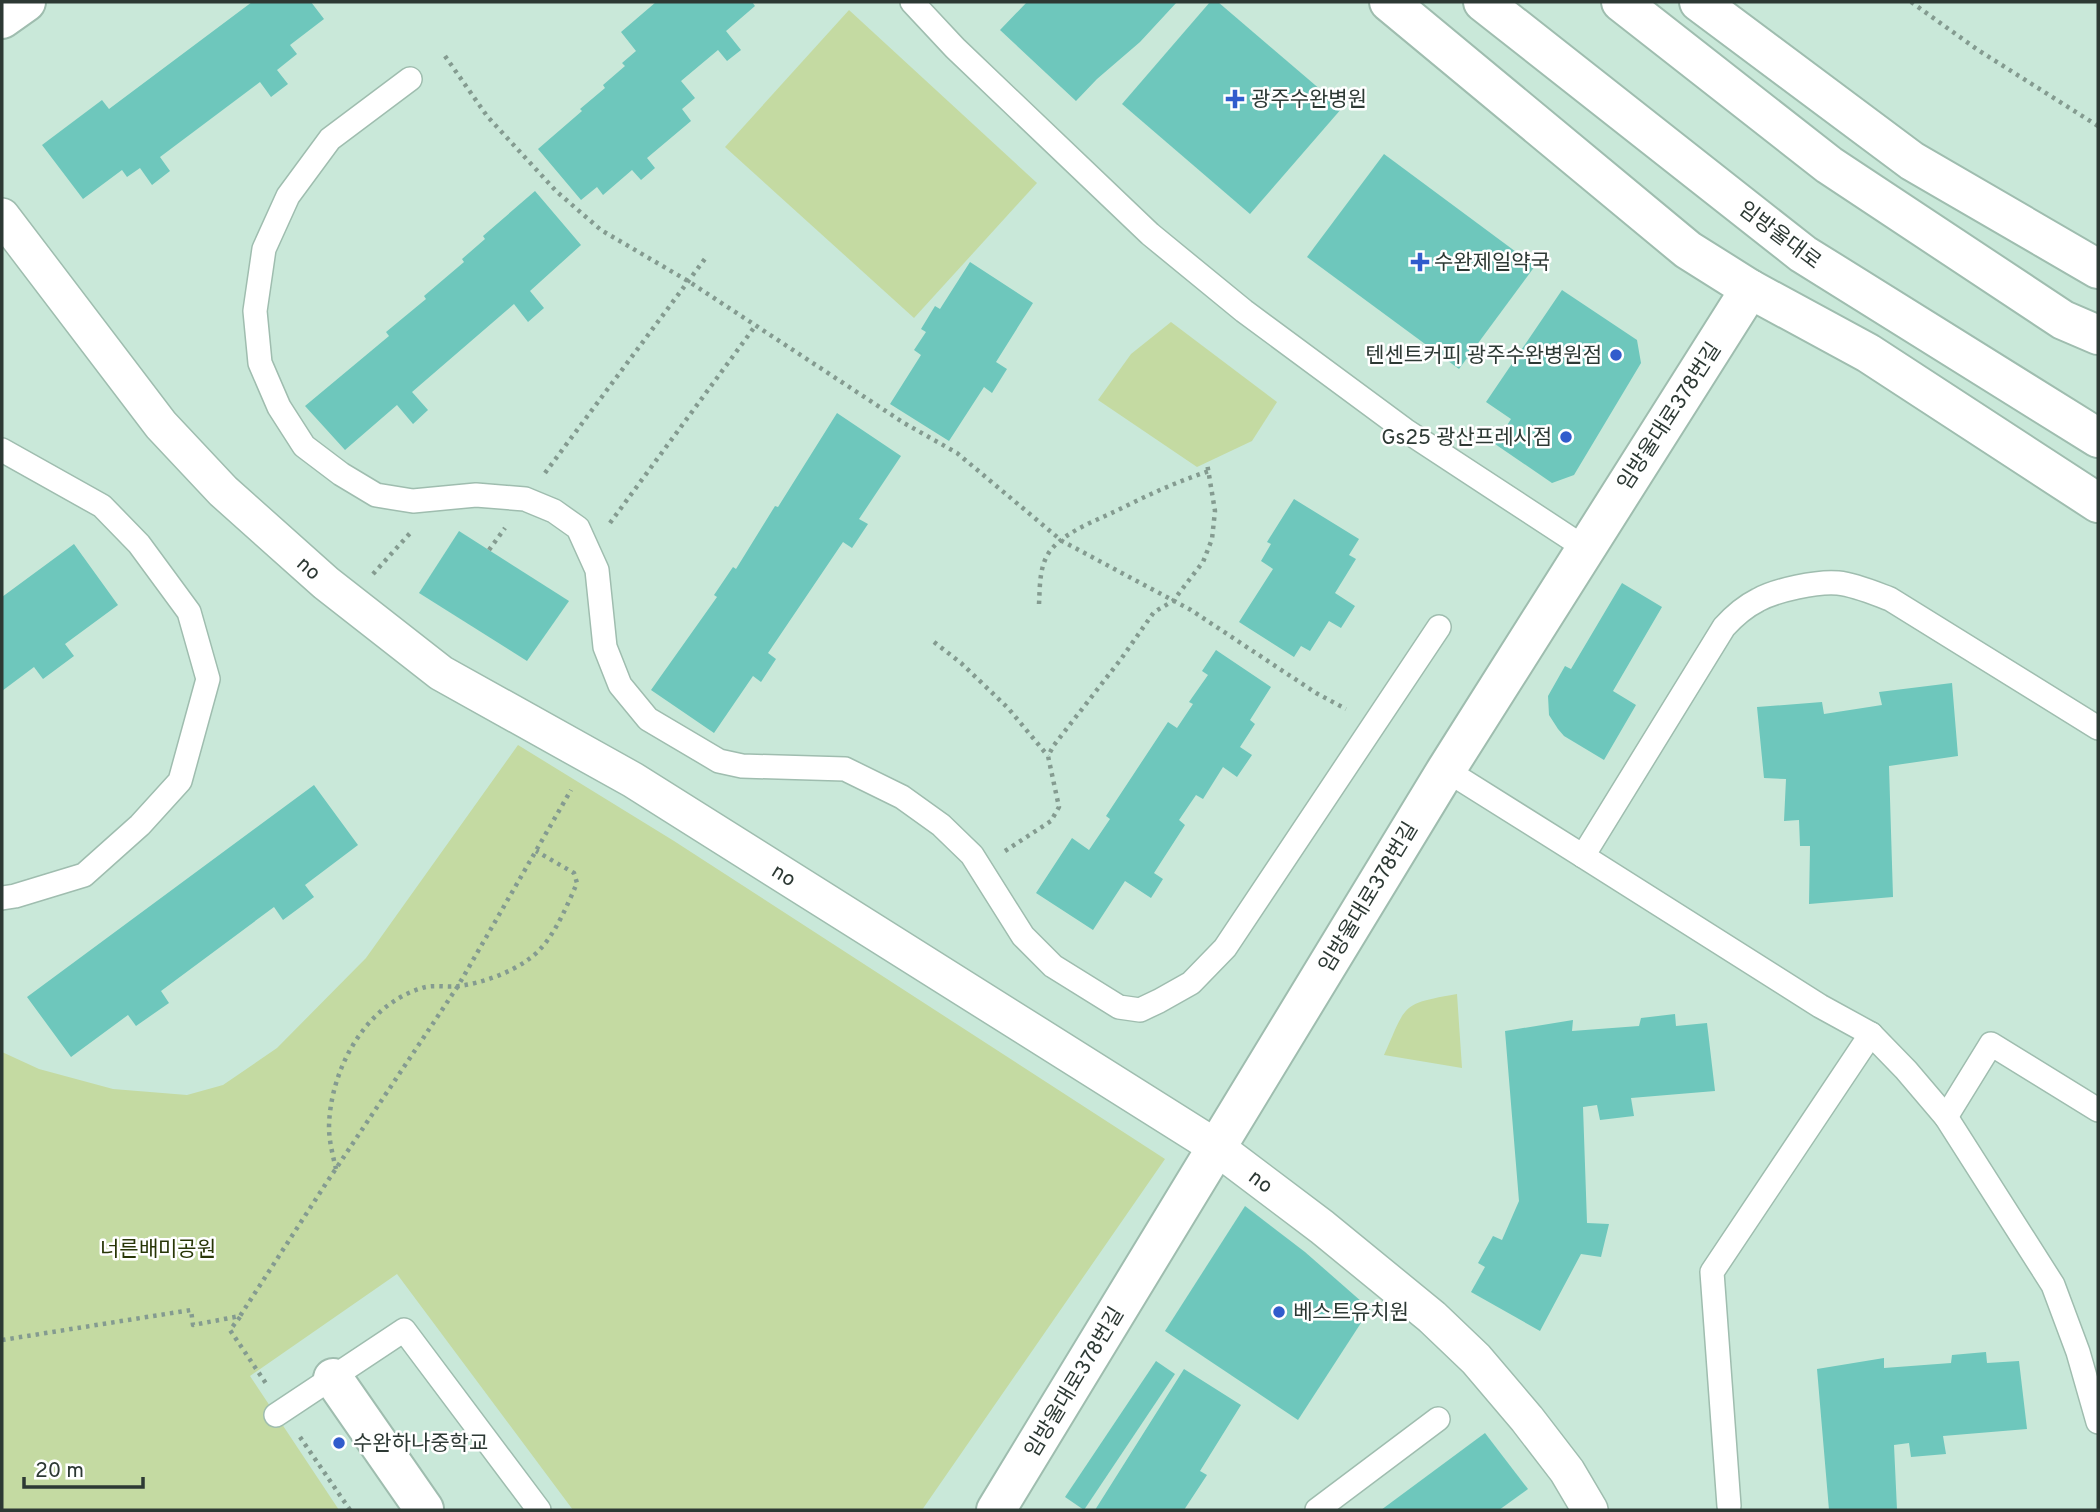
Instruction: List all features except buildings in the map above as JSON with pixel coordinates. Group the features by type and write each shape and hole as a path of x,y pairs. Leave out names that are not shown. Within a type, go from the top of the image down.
{"main road":[{"path":"2,19 26,2"},
{"path":"1389,2 1688,250 1750,289 1868,353 2098,503"},
{"name":"임방울대로","path":"1483,2 1803,254 2098,439"},
{"path":"1621,2 1829,165 2063,320 2098,335"},
{"path":"1699,2 1912,162 2098,269"},
{"name":"임방울대로378번길","path":"996,1510 1446,770 1750,289"},
{"path":"333,1378 424,1510"}],"street":[{"name":"no","path":"2,216 161,425 223,491 346,600 441,673 633,780 1216,1147 1369,1264 1476,1359 1567,1471 1590,1510"}],"lane":[{"path":"912,2 955,48 1150,234 1244,311 1405,430 1585,548"},
{"path":"410,79 330,139 288,196 264,249 255,311 260,363 279,407 304,446 341,474 376,495 413,501 476,495 525,499 554,511 578,528 589,552 597,570 605,647 620,685 648,719 719,761 743,766 845,769 902,797 941,825 972,856 1023,936 1054,966 1119,1007 1140,1010 1191,983 1226,948 1438,627"},
{"path":"2,450 102,506 139,544 189,612 208,679 180,781 140,825 84,875 2,898"},
{"path":"1583,856 1724,627 1740,611 1760,598 1784,591 1836,582 1859,587 1890,599 2098,728"},
{"path":"1446,770 1820,1006 1871,1034 1906,1070 1946,1118 2053,1285 2078,1352 2098,1422"},
{"path":"1728,1506 1712,1272 1871,1034"},
{"path":"1946,1118 1991,1044 2098,1110"},
{"path":"279,1412 404,1330 538,1510"},
{"path":"1317,1510 1438,1419"}],"path":[{"path":"1911,2 1978,50 2098,126"},
{"path":"445,56 488,116 533,167 580,214 601,230 688,281 904,423 957,453 1062,541 1191,610 1315,693 1375,724"},
{"path":"489,550 707,256"},
{"path":"589,552 756,325"},
{"path":"1048,756 1069,723 1121,659 1154,612 1173,601 1203,562 1212,538 1215,511 1207,463"},
{"path":"1040,604 1041,570 1049,552 1062,541 1098,518 1148,494 1209,471"},
{"path":"346,600 444,498"},
{"path":"934,642 961,663 1008,709 1048,756 1059,807 1051,821 979,866"},
{"path":"351,1510 279,1412 230,1331 458,986 590,755"},
{"path":"336,1171 329,1128 333,1097 344,1063 362,1030 407,993 426,987 458,986 507,971 529,959 542,947 577,883 574,873 536,851"},
{"path":"2,1340 191,1310 193,1325 240,1316"}],"green space":[{"path":"849,10 1037,183 914,318 725,147"},
{"path":"1171,322 1277,402 1252,441 1197,467 1098,400 1131,354"},
{"name":"너른배미공원","path":"518,745 674,841 1165,1159 922,1510 573,1510 397,1274 250,1376 339,1510 2,1510 2,1052 39,1069 113,1089 187,1095 223,1085 277,1048 366,958"},
{"path":"1457,994 1462,1068 1384,1055 1397,1025 1408,1009 1415,1004"}],"place":[{"name":"광주수완병원","path":"1235,99"},
{"name":"수완제일약국","path":"1420,262"},
{"name":"텐센트커피 광주수완병원점","path":"1616,355"},
{"name":"Gs25 광산프레시점","path":"1566,437"},
{"name":"베스트유치원","path":"1279,1312"},
{"name":"수완하나중학교","path":"339,1443"}]}
